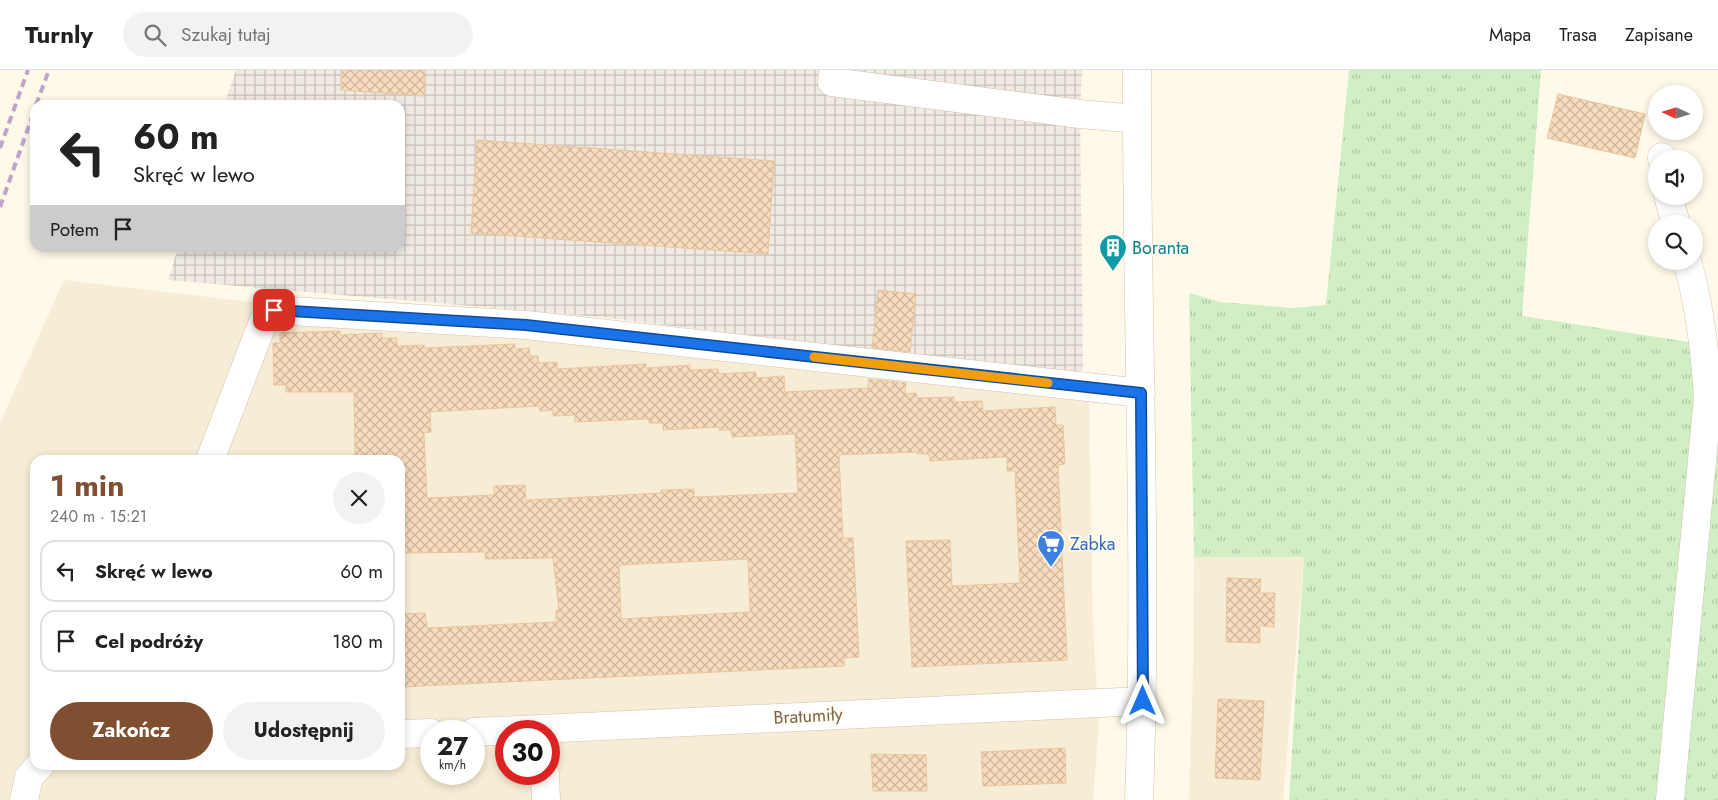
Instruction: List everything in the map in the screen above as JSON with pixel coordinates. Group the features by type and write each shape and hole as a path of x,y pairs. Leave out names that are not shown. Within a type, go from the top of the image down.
{"street":[{"path":"833,70 832,82 1137,119"},
{"path":"1137,70 1143,701 1139,800"},
{"path":"1670,800 1708,396 1705,345 1696,291 1690,270"},
{"path":"212,455 263,322 274,310 526,325 1141,393"},
{"name":"Bratumiły","path":"560,729 1143,701"},
{"path":"405,734 420,733"},
{"path":"24,800 29,777 35,770"},
{"path":"545,785 546,800"}],"shaded area":[{"path":"236,70 1082,70 1080,114 1083,371 1055,372 599,317 168,280 177,252 405,252 405,100 226,100"},
{"path":"64,280 1089,400 1093,626 1099,723 1093,800 0,800 0,423"},
{"path":"1304,556 1283,800 1189,800 1194,557"}],"green space":[{"path":"1349,70 1541,70 1522,316 1695,343 1698,388 1664,800 1289,800 1304,557 1194,557 1189,293 1221,302 1293,308 1326,305"},
{"path":"1718,431 1718,800 1682,800"}],"building":[{"path":"341,70 426,70 424,96 341,90"},
{"path":"1558,94 1645,114 1635,158 1547,138"},
{"path":"477,140 774,161 768,254 471,233"},
{"path":"878,290 916,294 910,352 872,348"},
{"path":"340,331 340,335 382,333 382,338 397,338 397,346 424,345 425,348 515,344 515,349 529,348 530,356 538,356 539,363 557,362 557,369 646,364 646,368 690,365 690,370 718,369 719,374 756,372 756,378 784,376 785,392 868,388 869,379 906,383 905,394 916,393 917,398 954,397 954,402 982,401 983,411 1055,407 1056,425 1063,425 1065,464 1058,465 1067,660 912,667 906,541 950,540 952,586 1020,583 1015,471 1007,471 1007,457 930,461 929,454 917,454 917,452 839,455 843,538 853,538 859,657 844,658 844,666 405,687 405,614 425,613 427,628 556,622 556,610 559,610 553,558 485,559 485,552 405,553 405,455 355,455 354,392 286,392 286,385 274,385 273,343 280,343 280,333","holes":["539,406 540,411 553,410 553,416 575,415 575,422 649,419 649,423 663,423 663,430 719,427 719,430 731,430 732,437 795,434 798,493 694,497 694,489 661,490 661,493 526,500 525,485 494,486 494,495 427,498 424,433 431,432 430,412","748,559 750,612 621,619 619,565"]},
{"path":"1227,578 1261,579 1260,593 1275,593 1274,627 1260,626 1260,643 1226,642"},
{"path":"1218,699 1264,701 1260,780 1215,778"},
{"path":"1065,748 1066,783 983,786 981,752"},
{"path":"871,754 926,755 927,791 873,791"}],"railway":[{"path":"0,148 28,70"},
{"path":"38,100 49,70"},
{"path":"0,207 30,123"}],"slow traffic":[{"path":"814,357 1048,383"}],"place":[{"name":"Boranta","path":"1113,272"},
{"name":"Zabka","path":"1051,568"}],"route":[{"path":"274,310 526,325 1141,393 1143,701"}]}
